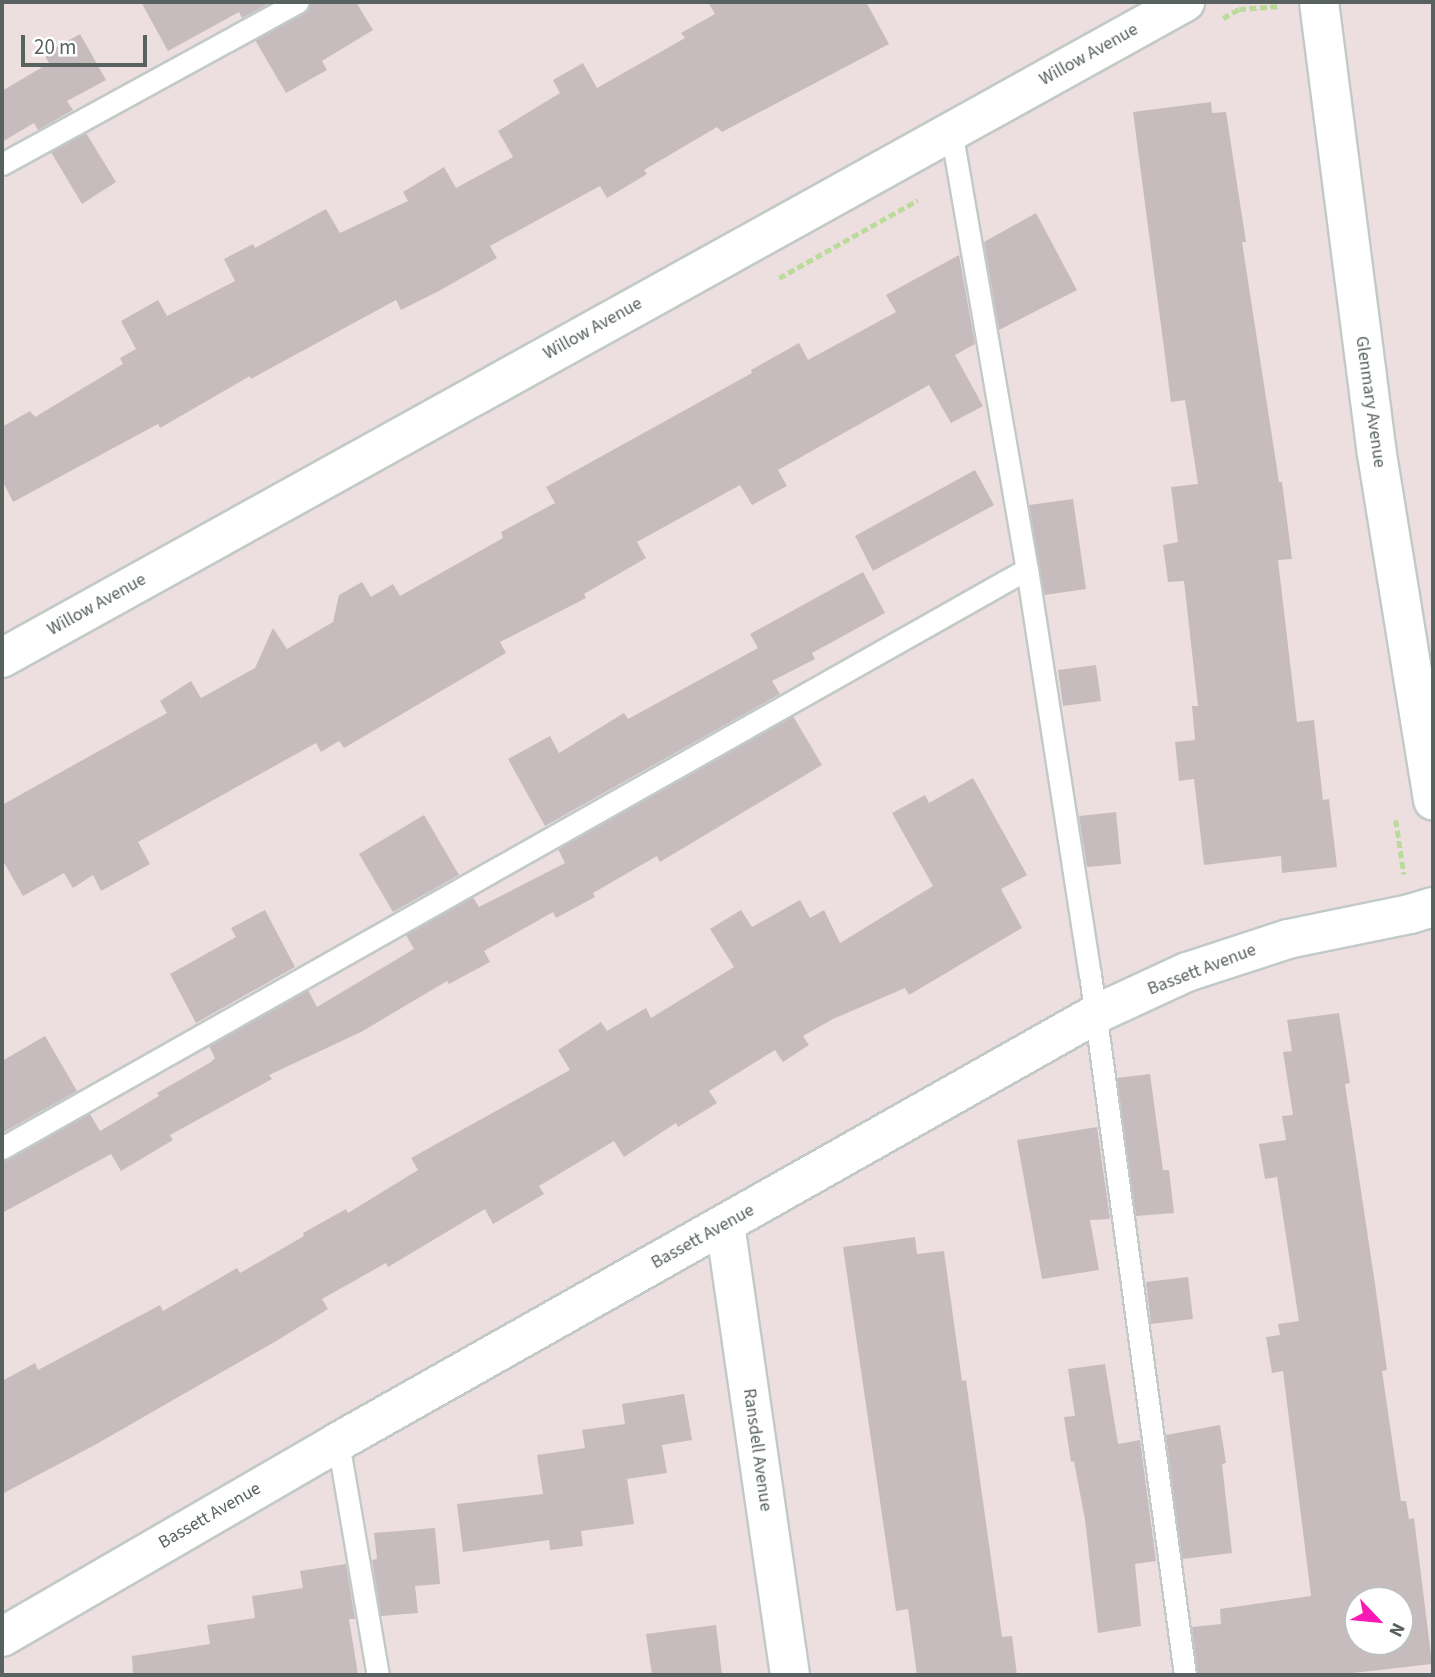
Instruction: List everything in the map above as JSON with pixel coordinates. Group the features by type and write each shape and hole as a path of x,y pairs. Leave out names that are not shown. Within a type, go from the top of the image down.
{"street":[{"name":"Willow Avenue","path":"2,658 1185,2"},
{"name":"Glenmary Avenue","path":"1319,2 1376,448 1433,800"},
{"name":"Bassett Avenue","path":"2,1636 338,1442 1096,1014 1187,972 1288,939 1433,907"},
{"name":"Ransdell Avenue","path":"725,1224 790,1675"}],"lane":[{"path":"2,164 298,2"},
{"path":"951,130 1027,569 1096,1014 1185,1675"},
{"path":"2,1148 1027,569"},
{"path":"338,1442 378,1675"}],"building":[{"path":"141,2 271,2 242,18 239,12 168,51"},
{"path":"311,2 356,2 373,30 322,61 327,70 286,93 255,40 304,14"},
{"path":"708,2 866,2 889,44 722,132 717,127 644,170 647,174 607,198 600,186 490,246 497,258 439,291 401,310 396,300 251,379 250,376 160,428 158,424 13,502 2,480 2,427 30,411 35,417 123,364 120,358 136,349 121,321 158,300 167,316 235,281 224,259 253,244 255,248 326,209 340,233 408,201 403,192 444,167 456,188 513,157 498,131 560,93 553,80 583,63 597,88 685,38 681,33 715,14"},
{"path":"80,34 106,80 67,101 73,110 38,130 34,123 2,142 2,91 49,63 44,54"},
{"path":"1211,102 1212,113 1226,112 1246,242 1242,242 1279,482 1282,482 1292,559 1278,560 1297,722 1314,720 1323,800 1329,799 1337,867 1282,873 1281,856 1204,865 1194,779 1179,781 1175,742 1195,740 1192,706 1198,706 1184,581 1168,582 1163,545 1178,542 1171,487 1198,484 1185,400 1171,402 1133,112"},
{"path":"86,133 116,182 82,204 51,152"},
{"path":"1036,213 1077,290 999,330 984,242"},
{"path":"959,255 975,344 955,355 983,406 951,423 929,385 778,470 787,486 752,505 740,485 637,542 646,558 584,594 586,598 500,642 506,653 344,748 339,741 321,752 316,743 138,842 150,864 101,891 93,875 73,888 64,873 23,896 2,859 2,805 167,713 160,701 191,681 201,698 255,668 273,628 287,649 333,622 339,595 362,582 371,597 393,584 400,596 503,538 501,532 555,503 546,487 752,373 751,370 799,343 808,360 896,312 886,295"},
{"path":"975,470 994,505 873,571 855,536"},
{"path":"1073,499 1086,589 1044,595 1029,505"},
{"path":"863,572 885,613 812,653 815,659 772,681 780,694 545,826 508,759 550,736 559,753 624,713 628,719 758,648 750,634"},
{"path":"1096,665 1101,701 1063,706 1058,670"},
{"path":"793,716 822,765 660,862 657,856 593,893 595,897 556,918 553,912 484,951 490,962 449,984 447,981 361,1032 269,1075 272,1079 170,1135 173,1140 121,1171 111,1154 2,1213 2,1161 90,1114 100,1131 159,1096 157,1093 211,1062 215,1058 209,1046 308,990 317,1007 414,949 406,935 473,897 479,907 565,863 558,849"},
{"path":"973,778 1027,875 1001,889 1022,928 909,995 905,988 833,1019 803,1036 809,1045 783,1062 775,1050 709,1091 717,1103 678,1127 676,1123 624,1157 614,1141 539,1186 544,1194 493,1224 485,1209 388,1267 386,1263 322,1299 328,1309 278,1340 93,1446 2,1494 2,1381 35,1363 38,1370 160,1305 163,1311 237,1268 240,1273 304,1236 303,1233 346,1209 348,1213 418,1170 411,1158 570,1070 558,1050 601,1022 607,1031 646,1008 651,1018 734,967 710,929 741,910 752,927 800,900 810,918 824,910 840,943 933,886 892,813 925,795 929,803"},
{"path":"1116,812 1121,864 1087,867 1079,816"},
{"path":"424,815 459,875 393,912 359,854"},
{"path":"265,910 295,967 196,1023 170,974 236,937 231,928"},
{"path":"1339,1013 1350,1083 1345,1084 1387,1370 1382,1371 1401,1501 1406,1501 1409,1519 1414,1518 1432,1664 1335,1675 1198,1675 1192,1627 1221,1624 1220,1609 1311,1596 1283,1371 1272,1373 1266,1337 1280,1335 1278,1324 1299,1321 1277,1177 1265,1179 1259,1144 1286,1140 1282,1116 1293,1115 1283,1052 1292,1051 1287,1020"},
{"path":"45,1036 77,1091 2,1133 2,1061"},
{"path":"1150,1074 1163,1170 1169,1170 1174,1213 1136,1216 1117,1078"},
{"path":"1097,1127 1110,1219 1090,1220 1099,1270 1042,1279 1017,1140"},
{"path":"915,1237 917,1254 944,1251 962,1381 966,1380 1002,1637 1012,1636 1017,1675 917,1675 908,1609 896,1611 843,1247"},
{"path":"1188,1277 1193,1319 1151,1324 1146,1282"},
{"path":"1105,1364 1118,1444 1140,1440 1156,1561 1135,1564 1141,1626 1098,1633 1085,1520 1074,1461 1071,1462 1064,1417 1075,1416 1068,1369"},
{"path":"684,1394 692,1440 662,1445 667,1473 627,1479 634,1524 581,1531 583,1546 550,1550 549,1540 463,1552 457,1504 543,1494 537,1455 585,1448 582,1430 625,1424 622,1404"},
{"path":"1220,1425 1226,1463 1222,1464 1232,1553 1182,1559 1166,1435"},
{"path":"435,1528 440,1584 415,1586 418,1613 381,1616 372,1560 377,1559 374,1533"},
{"path":"346,1564 355,1619 349,1619 358,1675 133,1675 132,1656 210,1644 207,1625 255,1618 252,1596 303,1588 300,1571"},
{"path":"716,1625 722,1675 652,1675 646,1634"}]}
